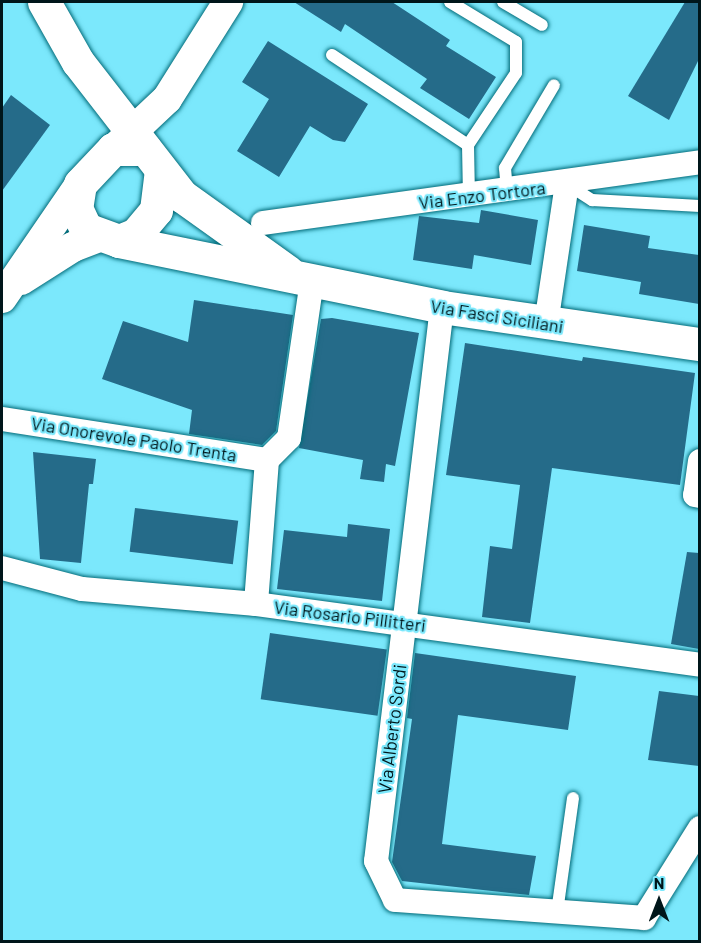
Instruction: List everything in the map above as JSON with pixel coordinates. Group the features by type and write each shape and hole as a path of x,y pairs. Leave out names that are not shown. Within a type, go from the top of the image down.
{"main road":[{"path":"44,2 78,62 135,152 156,210 136,234 110,238 80,224 76,208 80,184 135,152"},
{"path":"135,152 183,196 304,280"},
{"name":"Via Fasci Siciliani","path":"110,238 442,308 699,344"}],"street":[{"path":"135,152 228,2"},
{"name":"Via Enzo Tortora","path":"263,223 567,184 699,162"},
{"path":"3,296 80,184"},
{"path":"546,324 567,184"},
{"path":"3,296 49,260 110,238"},
{"path":"256,604 267,460 289,438 304,280"},
{"name":"Via Alberto Sordi","path":"442,308 376,861 396,900 644,918 694,852"},
{"name":"Via Onorevole Paolo Trenta","path":"2,419 267,460"},
{"path":"699,461 695,495 699,496"},
{"name":"Via Rosario Pillitteri","path":"2,568 82,589 256,604 699,665"},
{"path":"694,852 699,828"}],"lane":[{"path":"450,2 516,42 516,73 468,145 469,196"},
{"path":"503,2 542,25"},
{"path":"332,55 468,145"},
{"path":"507,191 505,168 554,85"},
{"path":"567,184 592,200 699,206"},
{"path":"557,912 573,798"}],"building":[{"path":"294,2 392,2 450,40 446,46 496,77 469,119 420,88 427,79 345,24 341,32"},
{"path":"685,2 699,2 699,59 669,120 628,96"},
{"path":"268,41 368,104 345,142 333,140 310,126 279,177 237,151 269,99 242,82"},
{"path":"11,95 50,125 2,191 2,108"},
{"path":"481,210 538,220 531,265 474,255 472,269 413,260 419,216 479,223"},
{"path":"584,225 650,236 648,248 699,255 699,304 639,294 641,282 577,271"},
{"path":"194,300 293,315 276,431 262,445 189,434 192,410 102,379 123,321 188,342"},
{"path":"332,318 419,333 395,466 386,464 384,482 360,479 363,460 299,448 321,319"},
{"path":"465,343 582,361 583,357 695,373 680,485 552,468 530,623 482,617 490,546 512,549 520,485 446,475"},
{"path":"33,452 96,459 93,484 89,484 81,563 40,559"},
{"path":"135,508 238,521 233,564 130,552"},
{"path":"348,524 390,529 382,601 277,589 284,530 347,537"},
{"path":"687,552 699,553 699,649 671,644"},
{"path":"270,633 387,649 378,716 261,699"},
{"path":"415,653 576,676 568,730 458,715 442,844 536,856 529,895 402,881 392,862 412,719 407,718"},
{"path":"659,691 699,696 699,766 648,760"}]}
